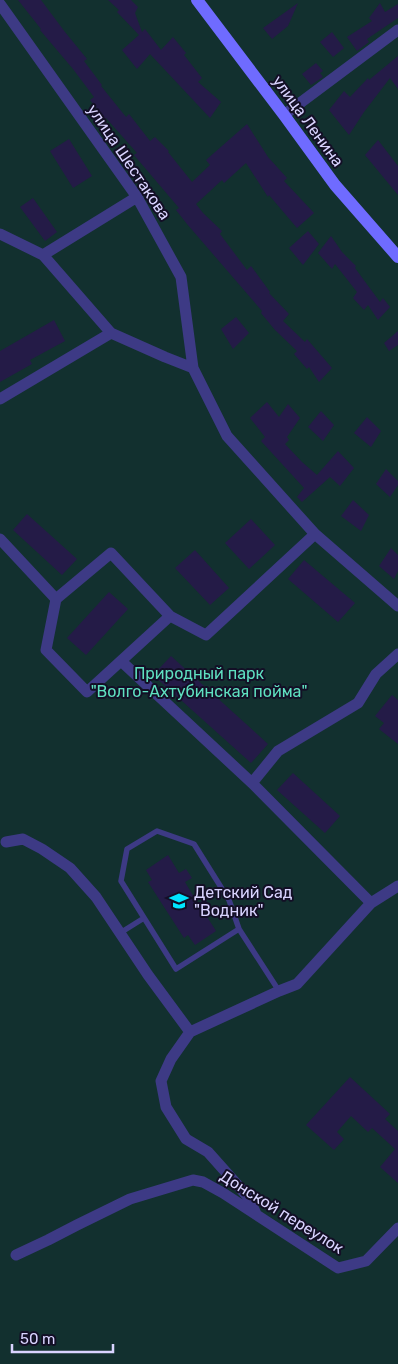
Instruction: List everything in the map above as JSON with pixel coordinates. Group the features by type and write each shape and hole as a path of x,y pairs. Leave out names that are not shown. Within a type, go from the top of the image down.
{"street":[{"name":"улица Ленина","path":"201,1 335,185 398,257"},
{"name":"улица Шестакова","path":"0,4 137,197 181,277 193,368 227,436 315,534 398,606"},
{"path":"284,115 398,32"},
{"path":"44,255 137,197"},
{"path":"0,234 44,255 111,333 193,368"},
{"path":"0,399 111,333"},
{"path":"170,616 87,692 46,650 56,599 111,553 170,616 206,635 315,534"},
{"path":"0,539 56,599"},
{"path":"252,783 278,751 358,703 376,674 398,654"},
{"path":"121,661 252,783 371,902"},
{"path":"6,842 23,839 70,868 96,897 148,975 190,1032"},
{"path":"256,1214 249,1198 208,1152 186,1139 166,1107 161,1080 170,1059 190,1032 297,984 371,902 398,886"},
{"name":"Донской переулок","path":"16,1255 130,1199 193,1180 204,1182 223,1193 338,1268 366,1261 398,1228"}],"lane":[{"path":"239,929 176,969 121,881 127,849 157,831 194,844 230,900 239,929 279,991"},
{"path":"120,933 144,918"}],"green space":[{"name":"Природный парк \"Волго-Ахтубинская пойма\"","path":"0,0 398,0 398,1364 0,1364"}],"building":[{"path":"18,0 41,0 87,59 84,61 126,117 129,114 150,141 155,137 169,151 192,182 210,165 206,160 247,124 268,157 287,178 284,181 314,213 297,228 269,195 268,197 246,163 224,183 222,180 196,204 222,231 220,234 247,270 251,266 269,293 289,314 283,321 305,342 307,339 332,368 319,382 309,367 307,369 294,354 297,351 275,330 261,313 262,311 187,224 176,210 179,208 134,155 137,153 90,100 94,97"},
{"path":"108,0 131,0 138,7 135,13 142,32 145,29 161,50 173,37 202,78 198,82 221,102 210,118 150,54 137,69 122,50 139,35 117,12 119,10"},
{"path":"298,3 288,26 272,39 263,28"},
{"path":"380,3 385,12 398,4 398,18 367,39 369,42 357,51 347,37 372,21 369,18"},
{"path":"332,32 344,48 333,57 320,42"},
{"path":"398,56 398,89 390,78 349,135 329,110 344,91 350,97 368,78 369,80"},
{"path":"316,63 323,71 320,73 323,77 311,85 302,74"},
{"path":"69,139 92,176 73,188 50,151"},
{"path":"378,140 398,166 398,195 365,155"},
{"path":"33,198 57,232 45,241 20,207"},
{"path":"308,231 319,244 303,265 289,248"},
{"path":"331,236 342,252 356,266 355,268 380,302 383,298 390,307 378,320 368,305 364,310 353,298 357,292 335,264 332,269 318,253"},
{"path":"236,317 249,333 233,349 221,329"},
{"path":"54,320 65,341 30,360 32,364 0,382 0,351"},
{"path":"398,331 398,345 389,351 384,343"},
{"path":"267,402 279,417 288,404 300,418 287,437 289,440 285,444 317,475 338,451 354,468 340,486 330,477 302,502 297,497 304,488 261,441 265,437 250,418"},
{"path":"321,411 334,425 323,441 308,427"},
{"path":"367,417 381,431 371,447 354,433"},
{"path":"386,469 398,481 398,485 390,497 376,484"},
{"path":"353,500 369,515 361,531 341,516"},
{"path":"27,514 77,559 62,575 13,530"},
{"path":"251,519 275,545 249,569 225,543"},
{"path":"391,548 398,555 398,571 394,579 379,566"},
{"path":"195,550 229,588 210,605 175,568"},
{"path":"304,560 355,603 338,622 288,579"},
{"path":"109,592 128,609 86,655 67,638"},
{"path":"171,656 268,744 251,763 153,675"},
{"path":"392,695 398,700 398,744 379,729 384,723 375,716"},
{"path":"293,773 340,816 325,833 277,790"},
{"name":"Детский Сад \"Водник\"","path":"168,855 179,873 186,869 192,878 185,882 198,904 205,899 211,908 204,912 216,931 195,945 188,935 184,938 148,882 152,880 146,870"},
{"path":"350,1077 390,1114 385,1119 398,1131 398,1183 380,1167 395,1149 372,1128 368,1132 351,1116 337,1132 344,1139 334,1150 306,1125"}],"place":[{"name":"Детский Сад \"Водник\"","path":"179,901"}]}
